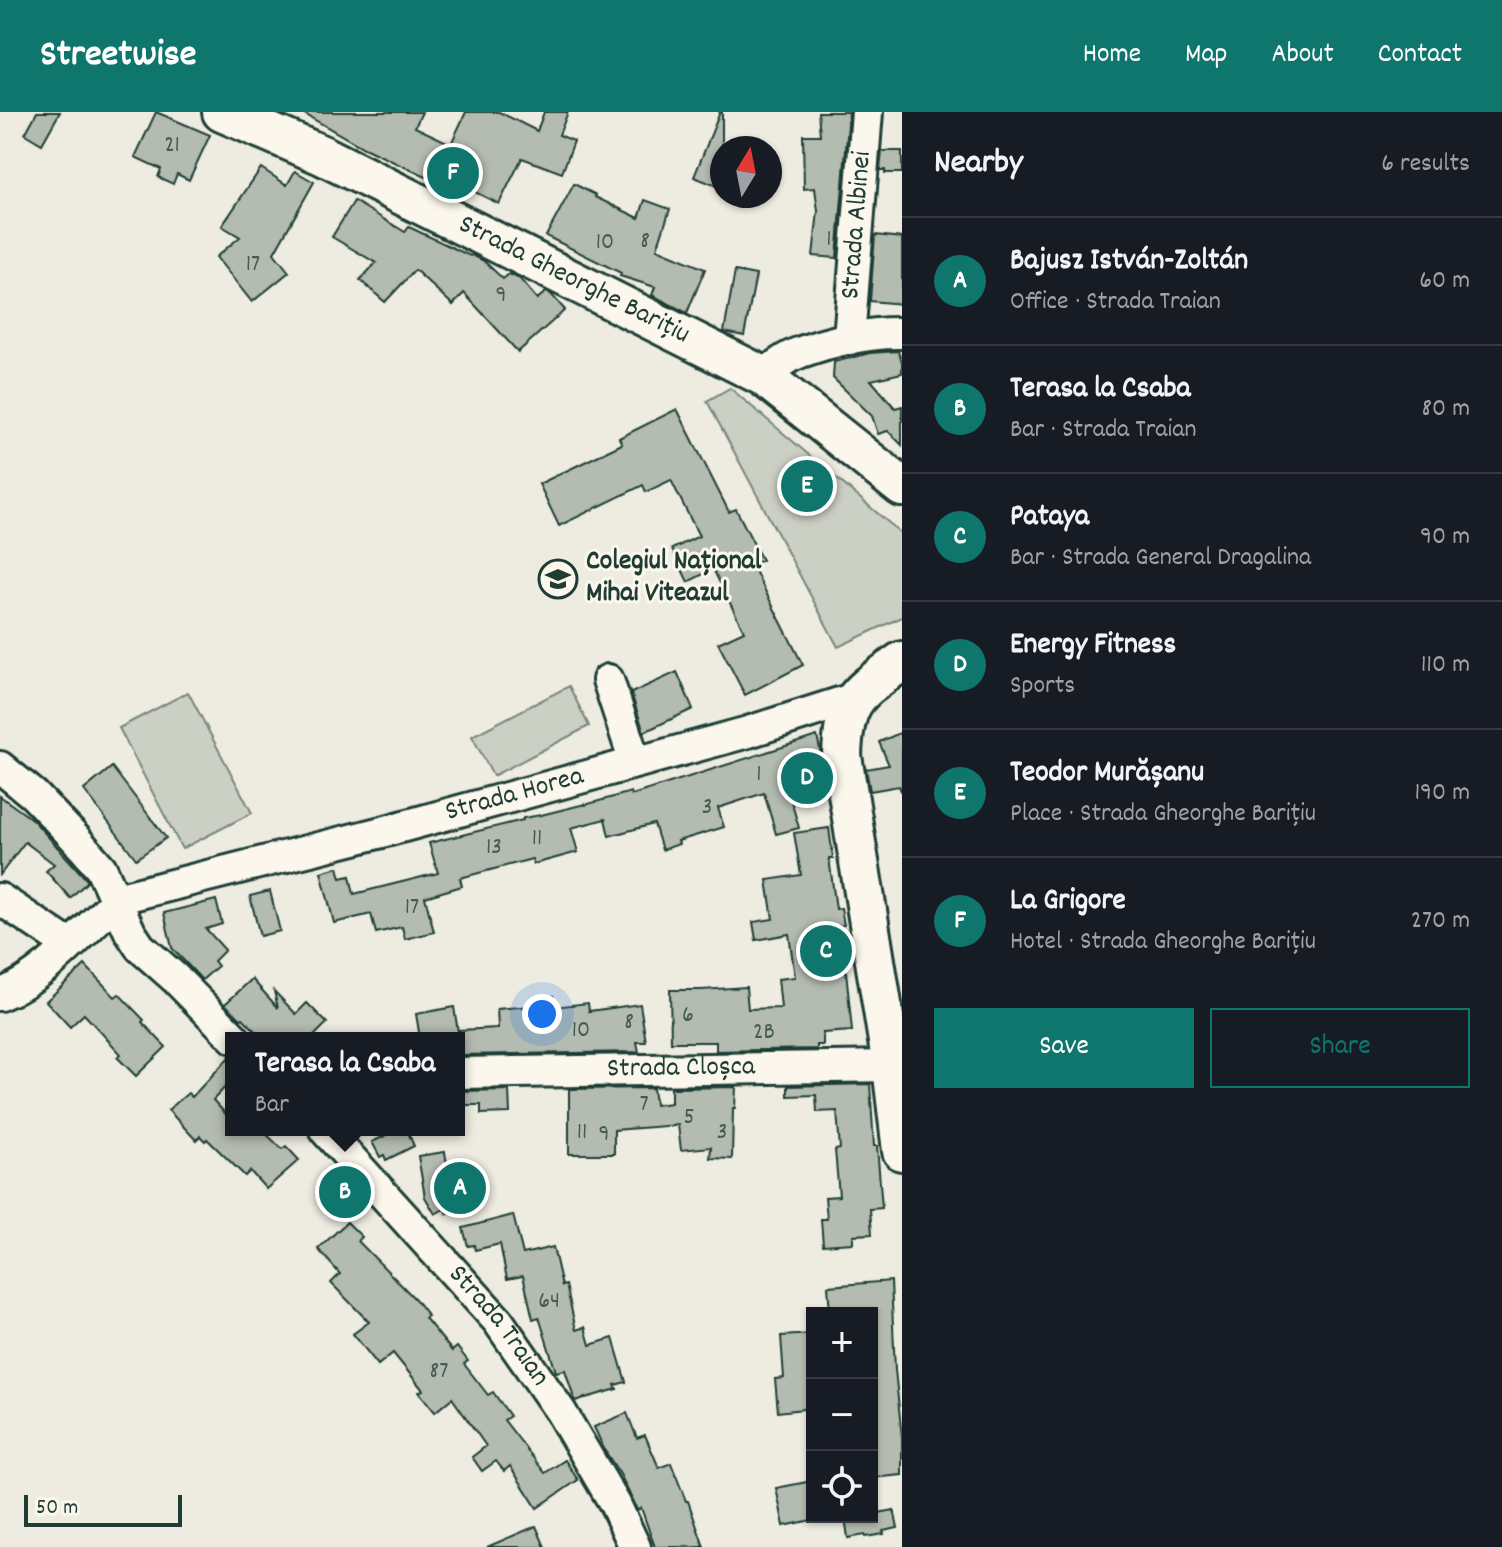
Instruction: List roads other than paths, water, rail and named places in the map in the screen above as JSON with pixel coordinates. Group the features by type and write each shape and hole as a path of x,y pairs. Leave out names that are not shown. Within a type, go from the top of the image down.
{"main road":[{"name":"Strada Gheorghe Barițiu","path":"222,112 342,165 763,376 902,487"},
{"name":"Strada Horea","path":"855,698 902,661"},
{"path":"855,698 847,714 842,756 897,1065 902,1151"}],"street":[{"name":"Strada Albinei","path":"849,339 867,112"},
{"path":"763,376 778,363 800,352 883,332 902,333"},
{"path":"608,680 637,762"},
{"name":"Strada Horea","path":"116,899 386,831 748,732 855,698"},
{"path":"0,767 34,795 101,868 140,947 228,1032"},
{"path":"0,899 69,945"},
{"path":"0,995 47,966 116,899"},
{"name":"Strada Cloșca","path":"465,1073 897,1065"},
{"name":"Strada Traian","path":"330,1136 498,1321 561,1412 615,1504 635,1547"}],"place":[{"name":"La Grigore","path":"453,173"},
{"name":"Teodor Murășanu","path":"807,486"},
{"name":"Colegiul Național Mihai Viteazul","path":"558,579"},
{"name":"Energy Fitness","path":"807,778"},
{"name":"Pataya","path":"826,951"},
{"name":"Bajusz István-Zoltán","path":"460,1188"},
{"name":"Terasa la Csaba","path":"345,1192"}]}
